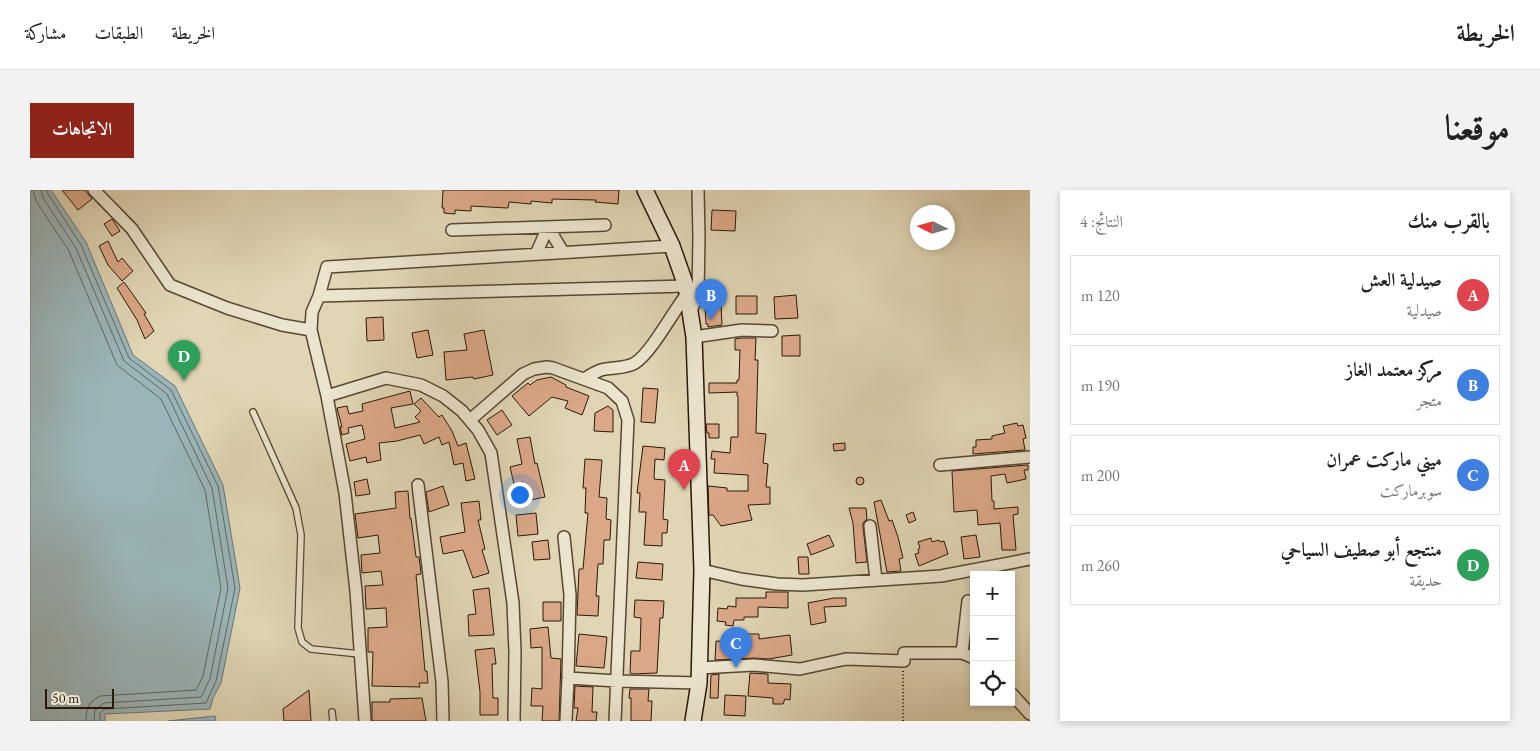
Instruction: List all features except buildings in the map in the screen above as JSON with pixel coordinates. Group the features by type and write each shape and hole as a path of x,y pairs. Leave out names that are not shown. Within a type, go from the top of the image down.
{"main road":[{"path":"645,190 672,246 686,291 694,337 702,570 699,683 693,721"}],"street":[{"path":"94,190 132,229 170,285 227,308 282,325 311,330"},
{"path":"690,312 698,296 698,190"},
{"path":"452,230 605,225"},
{"path":"548,227 563,252"},
{"path":"536,254 548,227"},
{"path":"365,721 356,591 345,493 327,396 311,330 312,312 319,296 327,267 672,246"},
{"path":"319,296 686,291"},
{"path":"584,379 602,370 625,367 635,363 648,349 686,291"},
{"path":"694,337 742,330 772,331"},
{"path":"470,420 518,378 534,369 553,368 584,379 613,391 622,401 628,420 615,721"},
{"path":"327,396 386,378 421,385 453,403 470,420 485,442 491,453 513,603 515,652 514,721"},
{"path":"940,465 1030,457"},
{"path":"418,485 442,682 444,721"},
{"path":"870,526 876,580"},
{"path":"564,537 570,595 566,721"},
{"path":"702,570 740,579 803,585 940,576 1030,559"},
{"path":"962,654 968,601"},
{"path":"699,668 754,665 800,669 846,658 904,661 904,653 962,654 970,657"},
{"path":"568,678 699,683"},
{"path":"1015,697 1030,714"}],"lane":[{"path":"253,412 296,508 301,534 298,628 302,642 311,649 360,654"},
{"path":"332,712 333,721"}],"path":[{"path":"903,721 904,661"}],"water":[{"path":"30,190 51,190 86,242 133,355 175,386 223,485 240,588 221,683 213,698 210,709 105,714 105,721 30,721"},
{"path":"215,716 216,721 168,721"}],"place":[{"name":"مركز معتمد الغاز","path":"711,320"},
{"name":"منتجع أبو صطيف السياحي","path":"184,381"},
{"name":"صيدلية العش","path":"684,490"},
{"name":"ميني ماركت عمران","path":"736,668"}]}
